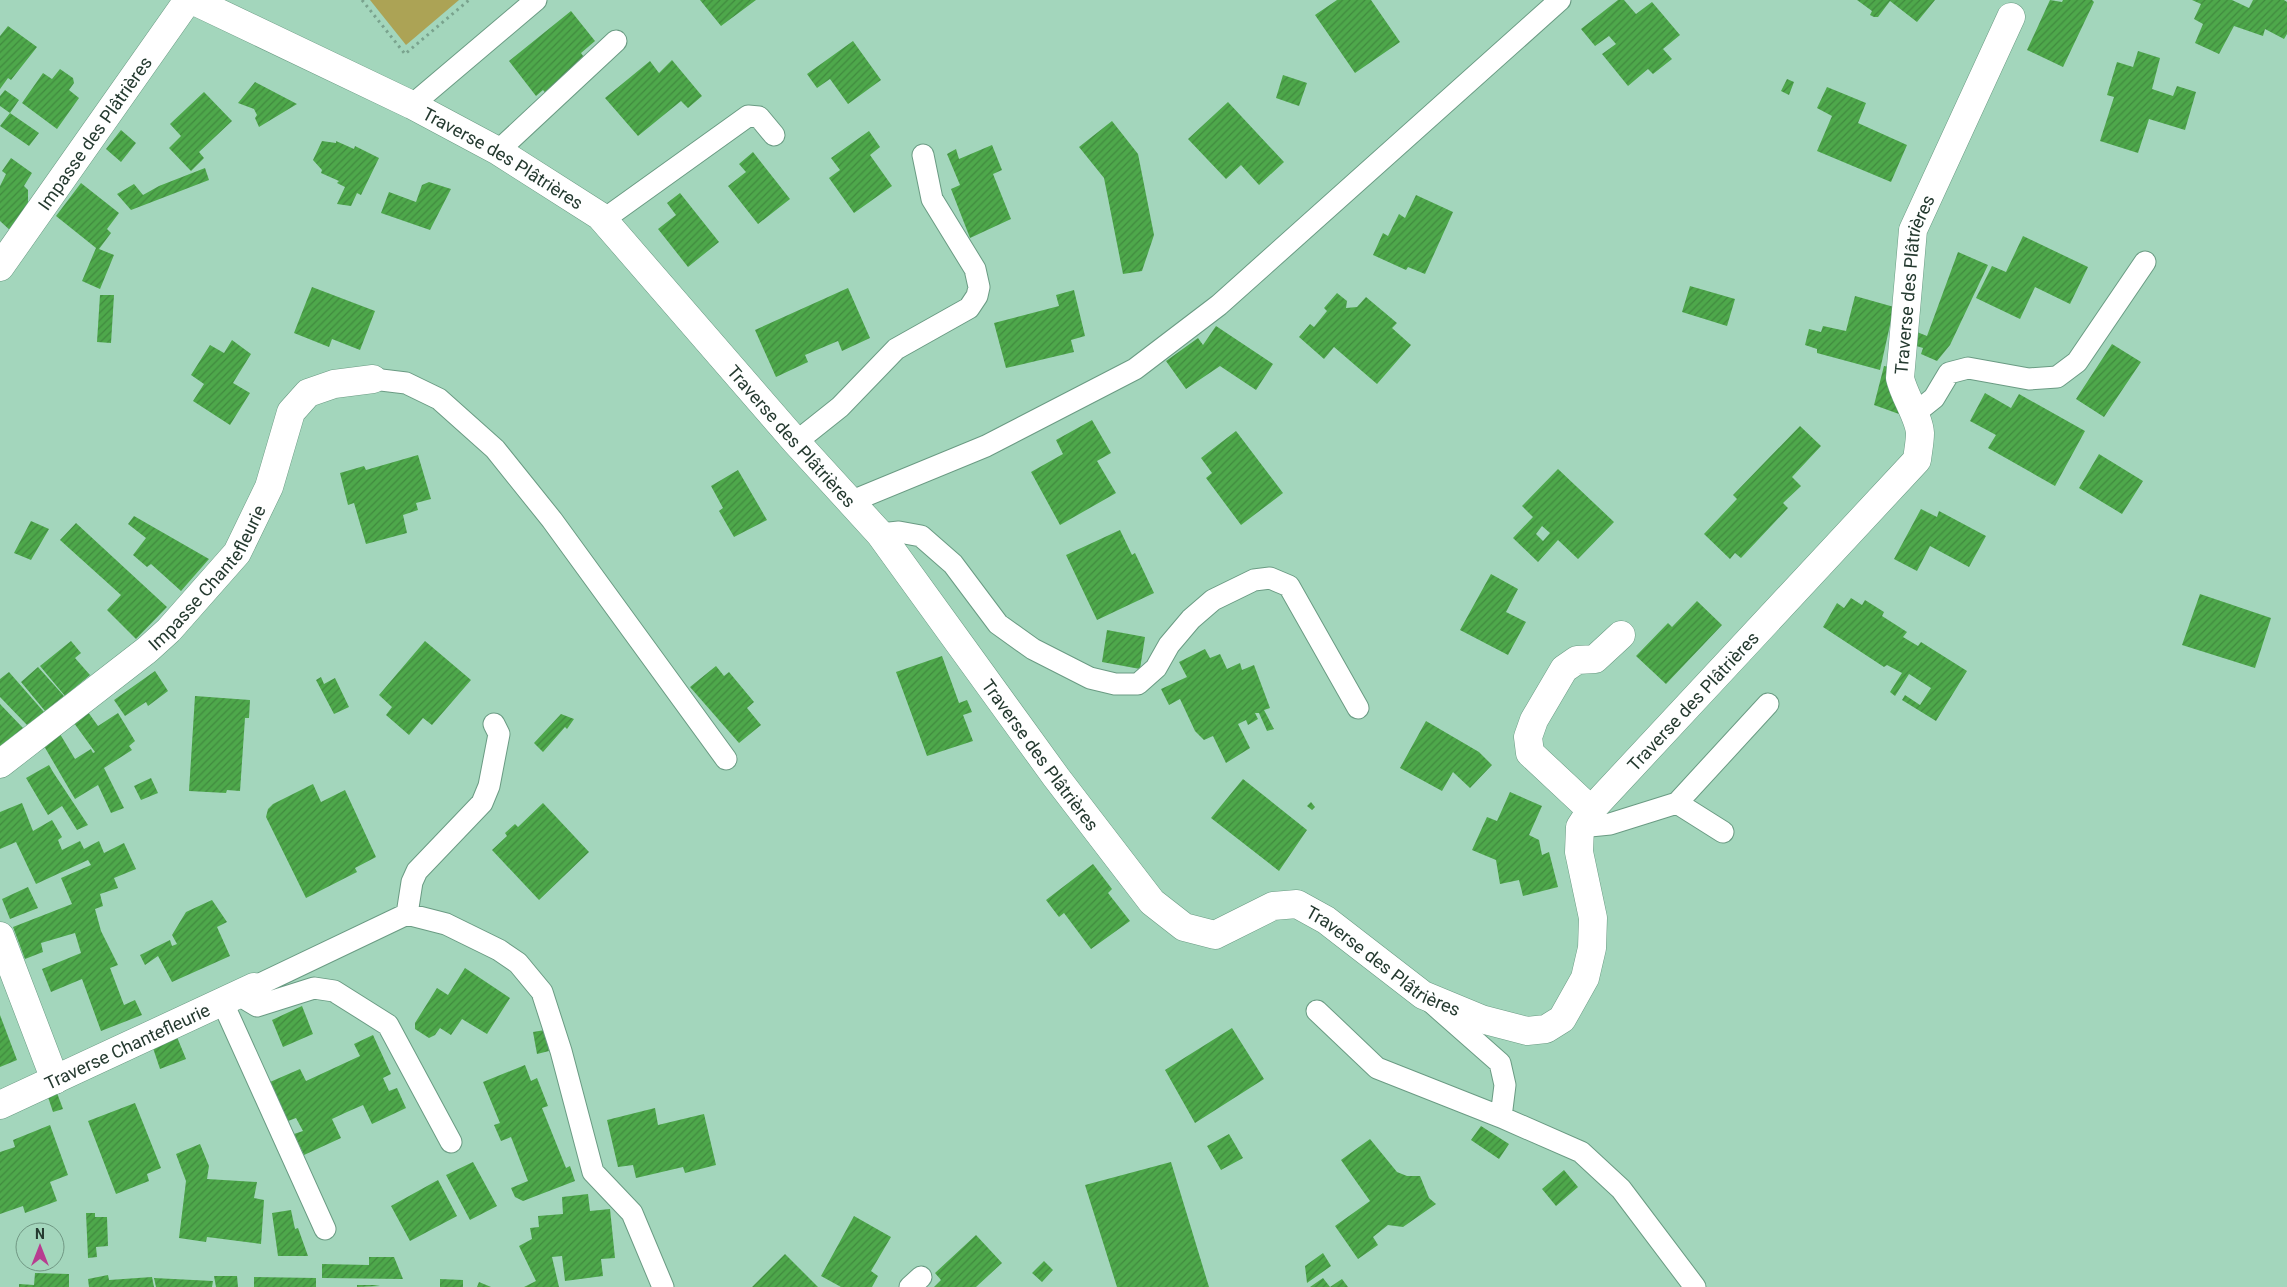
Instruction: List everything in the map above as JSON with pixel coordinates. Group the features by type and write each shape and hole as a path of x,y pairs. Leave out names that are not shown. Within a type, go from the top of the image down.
{"street":[{"name":"Traverse des Plâtrières","path":"201,2 412,105 498,151 603,220 796,442 880,534 1056,777 1152,902 1184,926 1215,935 1273,906 1297,904 1326,920 1423,995 1481,1019 1527,1031 1546,1029 1562,1019 1585,978 1592,948 1593,918 1578,852 1585,819 1917,460 1920,432 1914,414 1904,395 1900,378 1913,230 2011,17"},
{"name":"Impasse des Plâtrières","path":"0,267 201,2"},
{"name":"Impasse Chantefleurie","path":"0,764 148,650 169,630 237,554 269,487 291,412 308,393 334,384 373,378"},
{"path":"1585,819 1530,753 1528,737 1534,720 1564,669 1577,660 1595,659 1621,635"},
{"path":"0,936 54,1080"},
{"name":"Traverse Chantefleurie","path":"0,1105 238,994"}],"lane":[{"path":"412,105 536,0"},
{"path":"850,502 986,446 1135,369 1219,305 1560,0"},
{"path":"498,151 616,41"},
{"path":"603,220 748,116 759,117 774,134"},
{"path":"796,442 840,407 896,349 969,308 977,296 980,288 975,269 932,199 923,155"},
{"path":"1914,414 1934,398 1949,373 1968,368 2030,379 2057,377 2077,362 2145,262"},
{"path":"373,378 406,383 439,399 496,449 552,520 726,759"},
{"path":"880,534 899,532 921,536 953,564 998,624 1033,649 1082,674 1115,684 1138,684 1156,668 1169,645 1191,619 1213,600 1254,580 1270,578 1289,586 1358,708"},
{"path":"1585,819 1610,824 1677,803 1768,704"},
{"path":"407,914 412,882 417,871 482,803 489,786 498,734 494,724"},
{"path":"1677,803 1723,832"},
{"path":"238,994 407,914 446,924 499,950 518,963 542,992 561,1052 593,1172 632,1213 664,1287"},
{"path":"238,994 256,1006 314,988 334,991 388,1025 451,1142"},
{"path":"238,994 325,1229"},
{"path":"1423,995 1500,1063 1505,1085 1501,1117"},
{"path":"1317,1011 1377,1068 1501,1117 1581,1152 1621,1190 1695,1287"}],"path":[{"path":"362,0 405,54 469,0"}],"shaded area":[{"path":"370,0 459,0 406,45"}],"building":[{"path":"700,0 756,0 721,26"},
{"path":"1337,0 1371,0 1400,42 1355,73 1315,15"},
{"path":"1618,0 1624,0 1636,14 1652,2 1680,35 1663,49 1672,59 1653,74 1648,69 1628,86 1602,54 1616,44 1609,36 1595,46 1581,29"},
{"path":"1857,0 1935,0 1917,22 1890,1 1878,17 1874,17 1870,15 1872,11"},
{"path":"2050,0 2062,2 2063,0 2092,0 2094,2 2063,67 2027,50"},
{"path":"2192,0 2232,0 2249,8 2253,0 2284,0 2287,2 2287,34 2284,39 2265,29 2263,36 2234,26 2219,54 2195,43 2203,24 2194,19 2201,4"},
{"path":"571,11 595,41 581,53 588,63 548,96 543,90 536,96 509,61"},
{"path":"8,26 37,47 11,80 8,78 0,89 0,36"},
{"path":"853,41 881,80 848,104 830,79 817,88 807,74"},
{"path":"2138,51 2160,58 2152,89 2173,96 2177,86 2196,92 2185,130 2149,119 2138,153 2100,141 2114,97 2107,95 2117,62 2133,67"},
{"path":"672,60 702,96 688,108 681,101 638,136 605,98 650,61 659,73"},
{"path":"60,69 73,78 74,83 69,90 79,98 57,129 22,103 43,73 52,79"},
{"path":"1283,75 1307,83 1299,106 1276,98"},
{"path":"1787,79 1794,82 1789,95 1781,91"},
{"path":"255,82 297,104 259,127 254,109 238,103"},
{"path":"1827,87 1866,103 1858,123 1907,145 1891,182 1817,151 1832,116 1817,108"},
{"path":"5,90 19,100 10,113 0,106 0,96"},
{"path":"204,92 232,121 199,152 204,158 191,171 169,148 181,136 170,124"},
{"path":"1228,102 1284,162 1259,185 1241,165 1226,179 1188,139"},
{"path":"10,113 39,133 29,146 0,126"},
{"path":"1112,121 1138,154 1154,235 1142,271 1123,274 1104,178 1079,147"},
{"path":"121,130 136,143 121,162 106,149"},
{"path":"869,131 880,147 870,155 892,186 854,213 829,178 840,170 831,158"},
{"path":"322,141 336,143 336,141 354,149 355,146 379,158 361,195 357,193 351,206 337,204 345,187 337,183 339,181 321,173 322,170 313,160"},
{"path":"992,145 1002,170 993,174 1011,219 970,238 951,189 960,185 947,154 956,149 959,159"},
{"path":"753,152 790,199 758,224 728,186 746,172 739,164"},
{"path":"11,158 32,173 24,186 28,190 28,211 13,233 0,221 0,186 6,174 2,171"},
{"path":"205,168 209,180 131,210 117,194 134,184 143,195 159,186"},
{"path":"429,182 451,189 430,230 381,213 389,192 416,202 422,185"},
{"path":"81,183 119,213 107,229 111,233 99,249 114,255 100,289 82,281 96,248 56,216"},
{"path":"680,193 719,242 688,267 658,229 676,215 667,203"},
{"path":"1416,195 1453,212 1425,274 1408,267 1406,270 1373,255 1383,233 1388,236 1399,214 1405,218"},
{"path":"2023,236 2088,267 2070,304 2035,287 2020,319 1976,298 1992,266 2006,272"},
{"path":"1958,252 1988,265 1950,345 1937,361 1921,354 1923,348 1910,344 1912,330 1927,336"},
{"path":"1690,286 1735,299 1727,326 1682,312"},
{"path":"312,287 375,311 360,350 332,339 329,347 294,333"},
{"path":"848,288 870,338 842,351 838,341 805,355 808,362 776,377 755,330"},
{"path":"1074,290 1085,336 1071,340 1074,352 1006,368 994,323 1059,306 1056,295"},
{"path":"1337,293 1347,301 1346,308 1357,307 1366,297 1397,323 1392,328 1411,345 1377,384 1334,347 1324,359 1299,337 1310,324 1314,327 1327,311 1324,308"},
{"path":"100,295 114,295 111,343 97,342"},
{"path":"1855,296 1894,307 1880,370 1817,353 1817,349 1805,345 1809,329 1821,332 1823,326 1846,331"},
{"path":"1216,326 1273,364 1256,390 1220,366 1186,389 1166,361 1198,338 1203,345"},
{"path":"232,340 251,354 233,383 250,393 230,425 193,401 204,384 191,375 210,345 224,353"},
{"path":"2112,344 2141,362 2104,417 2076,399"},
{"path":"1884,366 1889,367 1899,414 1874,405"},
{"path":"1985,393 2011,408 2019,394 2085,431 2055,486 1988,448 1996,435 1970,421"},
{"path":"1092,420 1111,453 1097,461 1116,493 1060,525 1031,472 1063,454 1056,440"},
{"path":"1800,426 1821,446 1792,477 1801,486 1783,503 1788,508 1741,558 1735,553 1730,559 1704,534 1737,499 1733,495"},
{"path":"1236,431 1283,493 1241,525 1206,478 1212,473 1201,458"},
{"path":"2099,454 2143,481 2122,514 2079,488"},
{"path":"418,455 431,499 416,503 418,510 403,515 407,533 366,544 354,503 348,505 340,473 364,466 366,470"},
{"path":"1558,469 1614,522 1578,559 1558,540 1538,562 1513,538 1533,517 1522,506","holes":["1542,526 1550,533 1543,541 1536,534"]},
{"path":"738,470 767,520 734,537 719,511 723,508 711,486"},
{"path":"1921,509 1937,517 1939,511 1986,536 1969,567 1930,546 1917,571 1894,559"},
{"path":"134,516 209,559 181,591 151,564 147,567 133,555 146,538 128,524"},
{"path":"31,521 49,529 31,560 14,553"},
{"path":"76,523 167,607 136,639 107,610 121,595 60,540"},
{"path":"1120,530 1132,555 1135,553 1154,593 1097,620 1066,555"},
{"path":"1491,574 1518,589 1506,612 1526,622 1508,655 1460,630"},
{"path":"2200,594 2271,618 2255,668 2182,645"},
{"path":"1851,598 1862,605 1865,600 1884,612 1882,616 1907,632 1903,637 1918,646 1921,642 1967,671 1936,721 1902,700 1905,695 1920,705 1931,688 1909,674 1895,696 1890,692 1902,673 1887,665 1884,667 1823,627 1837,603 1844,608"},
{"path":"1697,601 1722,625 1666,684 1636,656 1668,623 1672,627"},
{"path":"1107,630 1145,637 1140,669 1102,662"},
{"path":"71,641 81,653 75,658 90,675 65,696 40,666"},
{"path":"425,641 471,680 432,725 423,718 409,735 386,715 392,707 379,695"},
{"path":"1205,649 1210,658 1220,654 1227,669 1240,663 1242,670 1254,665 1270,708 1264,710 1274,729 1267,731 1259,713 1255,713 1258,719 1248,725 1246,720 1238,724 1250,748 1226,763 1213,736 1204,740 1195,731 1180,699 1169,705 1161,689 1187,677 1179,662"},
{"path":"942,656 959,703 967,700 972,712 963,715 973,741 927,756 896,672"},
{"path":"716,666 724,676 729,672 754,702 747,708 761,725 739,743 690,687"},
{"path":"38,667 64,696 45,711 21,682"},
{"path":"155,671 168,691 148,706 146,702 125,716 114,700"},
{"path":"9,672 44,712 27,725 0,697 0,679"},
{"path":"321,677 324,684 335,678 349,707 334,714 316,680"},
{"path":"195,696 250,700 249,718 245,718 240,791 227,790 226,793 189,791"},
{"path":"0,704 23,728 0,746"},
{"path":"88,712 98,726 118,713 135,741 129,746 132,750 104,768 124,808 111,813 98,785 75,799 44,746 60,734 75,759 91,749 93,753 95,752 74,723"},
{"path":"561,714 574,719 567,729 565,727 543,752 534,743"},
{"path":"1426,721 1479,752 1492,765 1470,788 1453,772 1442,791 1400,768"},
{"path":"49,765 88,825 77,830 62,806 48,815 26,778"},
{"path":"151,778 158,793 141,800 134,786"},
{"path":"1243,779 1307,830 1279,871 1211,818"},
{"path":"313,784 321,802 345,790 376,857 355,868 357,872 306,898 266,817 268,809 273,804"},
{"path":"1510,792 1542,806 1529,835 1539,840 1542,855 1549,852 1558,887 1523,896 1519,880 1500,884 1496,860 1472,850 1487,817 1497,821"},
{"path":"1311,802 1315,807 1312,810 1307,806"},
{"path":"22,803 33,831 52,820 62,837 58,840 62,850 80,841 84,849 99,841 104,853 124,843 136,869 114,878 118,888 100,894 103,906 95,909 101,931 118,965 110,968 124,1005 135,1000 142,1015 101,1031 82,979 51,992 42,969 81,953 75,933 41,943 43,952 25,959 13,927 72,904 61,878 91,865 88,860 36,884 16,842 0,849 0,812"},
{"path":"543,803 589,852 539,900 492,850 507,836 505,833 515,824 518,827"},
{"path":"1093,864 1112,889 1108,893 1130,921 1091,949 1064,913 1059,917 1046,900"},
{"path":"28,887 38,908 10,919 2,899"},
{"path":"212,900 227,922 217,927 230,956 172,982 158,956 145,965 140,955 170,940 172,946 177,944 172,935 186,912"},
{"path":"465,968 510,998 487,1034 462,1019 451,1035 440,1028 435,1035 429,1038 415,1029 415,1023 437,988 448,995"},
{"path":"302,1006 313,1034 283,1047 272,1020"},
{"path":"0,1015 17,1060 0,1067"},
{"path":"1232,1028 1264,1079 1195,1123 1165,1070"},
{"path":"545,1030 549,1051 537,1054 533,1032"},
{"path":"373,1035 391,1074 383,1078 389,1091 397,1088 406,1108 372,1124 363,1105 347,1112 332,1119 341,1138 304,1155 294,1134 303,1131 296,1118 288,1121 270,1082 300,1069 306,1081 360,1056 354,1044"},
{"path":"177,1037 186,1059 160,1069 153,1048"},
{"path":"525,1065 531,1081 537,1078 548,1106 542,1108 566,1168 570,1166 575,1181 523,1201 515,1197 511,1188 528,1181 511,1137 501,1141 494,1125 500,1123 483,1082"},
{"path":"57,1093 63,1109 53,1112 48,1097"},
{"path":"135,1103 161,1168 147,1174 149,1181 116,1194 88,1121"},
{"path":"655,1108 658,1125 704,1114 716,1165 685,1173 683,1167 636,1178 633,1165 618,1167 607,1120"},
{"path":"50,1125 68,1175 50,1182 57,1201 25,1213 23,1206 0,1214 0,1152 15,1147 13,1140"},
{"path":"1481,1126 1509,1144 1499,1159 1471,1140"},
{"path":"1229,1134 1243,1158 1221,1170 1207,1146"},
{"path":"1370,1139 1397,1172 1407,1176 1420,1176 1429,1198 1436,1204 1403,1227 1388,1225 1373,1237 1378,1245 1358,1259 1335,1226 1370,1201 1341,1160"},
{"path":"200,1144 209,1166 207,1179 257,1182 254,1198 264,1200 261,1244 207,1237 206,1242 179,1238 186,1181 176,1154"},
{"path":"473,1162 497,1206 470,1220 446,1175"},
{"path":"1171,1162 1209,1287 1117,1287 1085,1185"},
{"path":"1564,1170 1578,1187 1556,1206 1542,1189"},
{"path":"438,1180 457,1216 410,1241 391,1206"},
{"path":"588,1194 590,1211 610,1209 615,1258 601,1259 603,1276 565,1281 562,1256 552,1257 559,1287 524,1287 536,1281 519,1246 532,1239 530,1228 539,1227 538,1216 563,1214 562,1197"},
{"path":"291,1210 295,1229 298,1228 308,1256 278,1256 272,1213"},
{"path":"86,1213 95,1213 95,1217 107,1217 108,1246 96,1247 97,1257 88,1258"},
{"path":"854,1216 891,1237 871,1271 878,1276 872,1287 841,1287 821,1276"},
{"path":"976,1235 1002,1263 976,1287 934,1287 941,1280 935,1273"},
{"path":"1323,1253 1331,1266 1307,1283 1305,1266"},
{"path":"785,1254 818,1287 752,1287"},
{"path":"369,1257 394,1257 403,1279 322,1278 322,1264 369,1265"},
{"path":"1044,1261 1053,1270 1042,1282 1032,1273"},
{"path":"35,1273 69,1274 69,1287 19,1287 19,1284 34,1285"},
{"path":"108,1275 109,1280 152,1277 154,1287 89,1287 88,1279"},
{"path":"214,1276 237,1276 238,1287 216,1287"},
{"path":"254,1277 316,1278 316,1287 254,1287"},
{"path":"154,1278 213,1281 212,1287 156,1287"},
{"path":"1323,1278 1330,1287 1310,1287"},
{"path":"440,1279 463,1280 463,1287 440,1287"},
{"path":"1342,1279 1348,1287 1330,1287"},
{"path":"479,1282 491,1287 477,1287"},
{"path":"357,1285 374,1285 380,1286 357,1287"}]}
